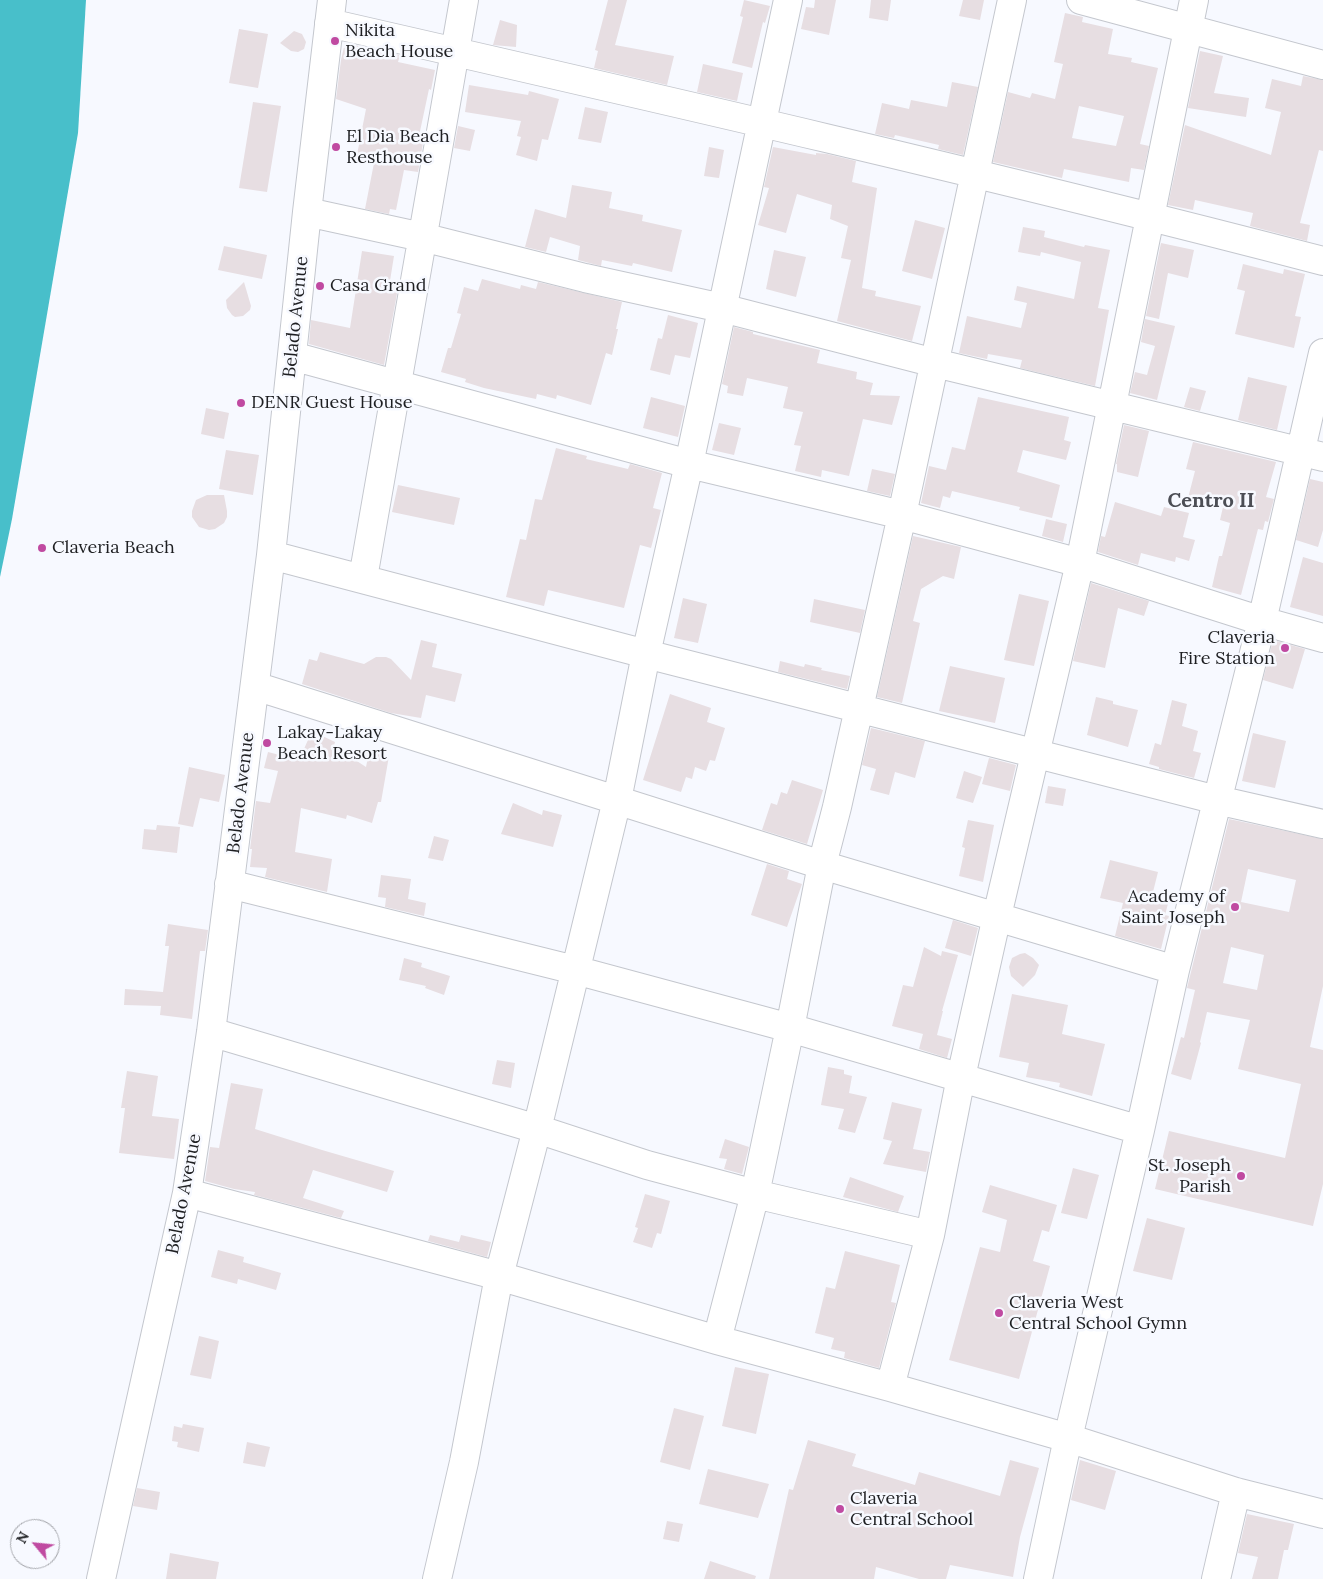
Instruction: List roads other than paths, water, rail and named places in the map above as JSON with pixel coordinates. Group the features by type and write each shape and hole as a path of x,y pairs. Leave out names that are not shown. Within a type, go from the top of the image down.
{"street":[{"path":"362,578 464,0"},
{"path":"437,1579 464,1462 499,1276 537,1129 617,800 646,654 689,464 788,0"},
{"path":"717,1340 756,1194 822,865 902,515 1012,0"},
{"path":"1081,0 1323,65"},
{"path":"890,1387 930,1235 961,1077 1080,564 1194,0"},
{"path":"330,12 456,52 1151,216 1323,261"},
{"name":"Belado Avenue","path":"101,1579 187,1193 211,1032 271,555 330,12"},
{"path":"307,212 422,237 585,278 722,308 934,364 1312,454"},
{"path":"1038,1579 1068,1438 1140,1130 1175,970 1262,621 1312,454 1323,353"},
{"path":"292,356 689,464 902,515 1080,564 1262,621 1323,638"},
{"path":"271,555 646,654 1217,800 1323,824"},
{"path":"254,686 822,865 1175,970"},
{"path":"229,884 575,970 790,1028 1140,1130"},
{"path":"211,1032 537,1129 646,1165 756,1194 930,1235"},
{"path":"187,1193 499,1276 717,1340 1068,1438 1236,1492 1323,1514"},
{"path":"1216,1579 1236,1492"}],"water":[{"path":"0,0 86,0 78,133 12,519 0,577"}],"place":[{"name":"Nikita Beach House","path":"335,41"},
{"name":"El Dia Beach Resthouse","path":"336,147"},
{"name":"Casa Grand","path":"320,286"},
{"name":"DENR Guest House","path":"241,403"},
{"name":"Claveria Beach","path":"42,548"},
{"name":"Claveria Fire Station","path":"1285,648"},
{"name":"Lakay-Lakay Beach Resort","path":"267,743"},
{"name":"Academy of Saint Joseph","path":"1235,907"},
{"name":"St. Joseph Parish","path":"1241,1176"},
{"name":"Claveria West Central School Gymn","path":"999,1313"},
{"name":"Claveria Central School","path":"840,1509"}],"district":[{"name":"Centro II","path":"1211,501"}]}
